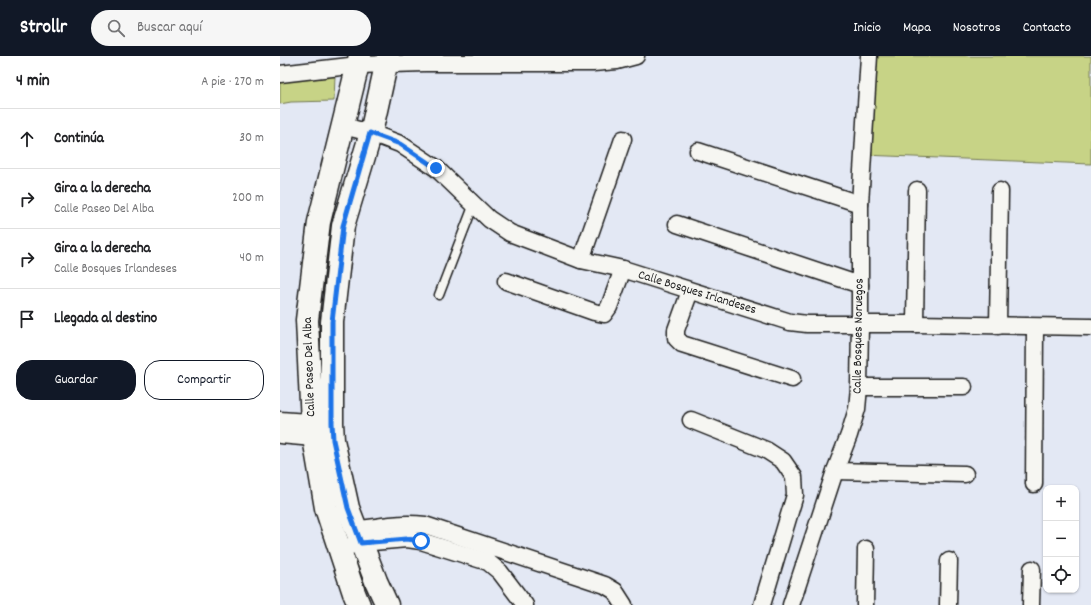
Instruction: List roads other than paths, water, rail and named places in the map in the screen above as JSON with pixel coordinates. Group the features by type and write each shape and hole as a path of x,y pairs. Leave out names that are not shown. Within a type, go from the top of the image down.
{"street":[{"path":"280,74 356,60 387,60 425,63 593,63 618,61 636,56"},
{"name":"Calle Bosques Noruegos","path":"791,605 857,409 859,387 860,324 860,204 869,56"},
{"name":"Calle Paseo Del Alba","path":"356,60 343,126 319,222 307,320 323,431 326,508 359,605"},
{"name":"Calle Paseo Del Alba","path":"387,60 370,133 343,226 332,322 323,431 348,508 376,581 388,605"},
{"name":"Calle Bosques Irlandeses","path":"343,126 370,133 400,144 436,168 489,219 510,233 581,260 623,269 790,322 807,324 1091,327"},
{"path":"581,260 623,139"},
{"path":"698,151 860,204"},
{"path":"914,324 917,190"},
{"path":"998,326 1000,192"},
{"path":"677,224 860,285"},
{"path":"506,282 594,312 604,314 609,307 623,269"},
{"path":"690,291 676,330 676,338 682,344 792,379"},
{"path":"1034,484 1035,327"},
{"path":"859,387 964,387"},
{"path":"280,420 323,431"},
{"path":"691,420 766,450 783,461 794,477 795,495 762,605"},
{"path":"280,435 323,431"},
{"path":"835,471 965,474"},
{"path":"339,549 359,536 390,524 412,523 425,525 605,585 615,591 624,605"},
{"path":"359,536 421,541 488,562 500,572 525,605"},
{"path":"865,605 866,549"},
{"path":"948,605 949,561"},
{"path":"1031,605 1032,569"}],"lane":[{"path":"439,295 474,204"}]}
